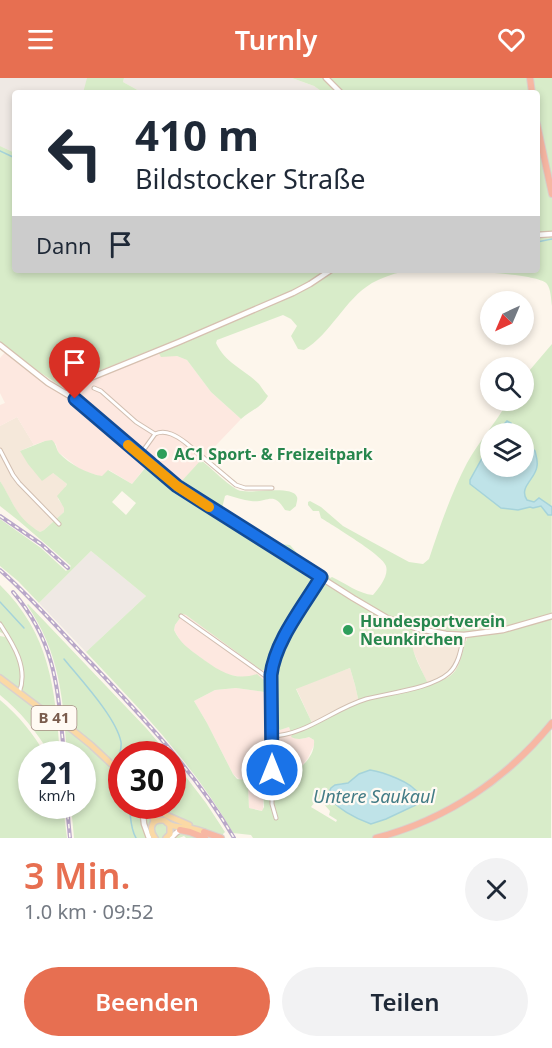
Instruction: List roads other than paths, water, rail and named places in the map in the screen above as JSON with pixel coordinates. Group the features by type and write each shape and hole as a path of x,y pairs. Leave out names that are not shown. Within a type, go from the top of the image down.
{"highway":[{"path":"540,138 552,194"},
{"path":"376,838 434,818 467,800 510,768 552,723"},
{"path":"180,830 196,836 221,838"}],"main road":[{"path":"326,78 338,90"},
{"path":"67,394 78,383 293,293 326,273"},
{"path":"0,345 38,376 87,409 160,473 188,494 373,610 395,621 435,632 464,635 503,630 552,616"},
{"name":"B 41","path":"0,678 70,728 108,761"},
{"path":"143,819 149,838"},
{"path":"174,819 204,836"},
{"path":"155,838 151,831 157,821 188,827 204,836"},
{"path":"168,837 170,825"},
{"path":"168,837 173,831 180,830"}],"street":[{"path":"94,388 101,391 136,422 155,434"},
{"path":"140,455 155,434 162,432 177,436 236,485 272,488"},
{"path":"0,450 19,483 59,524"},
{"path":"276,818 272,804 271,675 277,651 321,577"},
{"path":"181,616 264,675 271,675"},
{"path":"0,624 20,662 23,678 19,693"},
{"path":"272,736 293,733 364,700 438,681 455,666 464,635"}],"water":[{"path":"534,450 537,462 534,474"},
{"path":"480,462 480,477 532,477 525,491 527,500 534,502 539,498 552,507 552,515 548,515 541,506 518,510 501,508 470,484"},
{"name":"Untere Saukaul","path":"370,770 389,775 410,785 419,795 418,804 371,824 335,804 328,794 331,788 348,783 359,774"}],"waterway":[{"path":"0,151 12,157"},
{"path":"540,241 552,239"},
{"path":"0,602 24,628"},
{"path":"64,659 97,699 112,721 121,741"},
{"path":"131,819 136,838"}],"railway":[{"path":"0,516 41,544 68,568"},
{"path":"0,570 36,604 150,726 203,791 234,838"},
{"path":"13,592 28,611 47,649 57,689 63,741"},
{"path":"68,819 70,838"}],"place":[{"name":"AC1 Sport- & Freizeitpark","path":"162,454"},
{"name":"Hundesportverein Neunkirchen","path":"348,630"}]}
